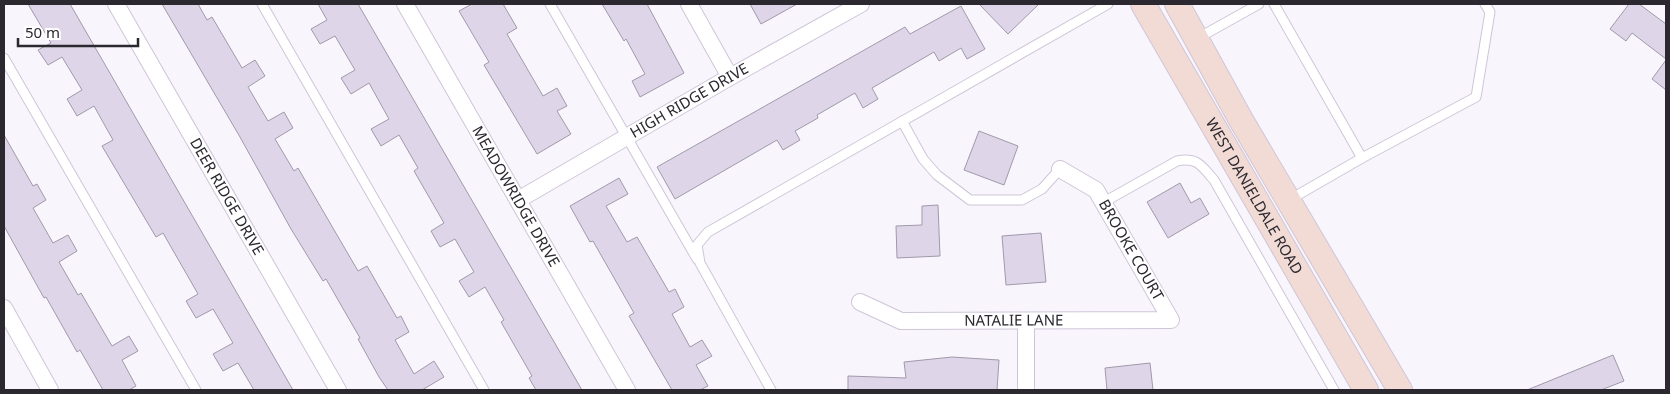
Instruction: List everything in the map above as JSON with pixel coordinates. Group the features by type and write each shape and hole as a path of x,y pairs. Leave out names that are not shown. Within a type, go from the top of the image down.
{"main road":[{"name":"WEST DANIELDALE ROAD","path":"1143,4 1366,390"},
{"name":"WEST DANIELDALE ROAD","path":"1186,21 1241,120 1400,390"},
{"path":"1161,35 1186,21"},
{"path":"1264,214 1288,200"}],"street":[{"name":"DEER RIDGE DRIVE","path":"116,4 338,390"},
{"name":"MEADOWRIDGE DRIVE","path":"405,4 627,390"},
{"path":"689,4 730,77"},
{"name":"HIGH RIDGE DRIVE","path":"518,200 730,77 840,9 861,4"},
{"name":"BROOKE COURT","path":"1060,169 1096,190 1171,320"},
{"name":"NATALIE LANE","path":"860,302 901,321 1171,320"},
{"path":"4,308 50,390"},
{"path":"1026,321 1026,390"}],"lane":[{"path":"262,4 484,390"},
{"path":"550,4 771,390"},
{"path":"700,263 697,245 708,232 1108,4"},
{"path":"1186,21 1259,4"},
{"path":"1274,4 1362,158"},
{"path":"1288,200 1476,97 1488,8"},
{"path":"4,58 196,390"},
{"path":"902,122 923,159 937,175 970,200 1022,200 1042,189 1060,169"},
{"path":"1104,202 1177,161 1188,159 1200,164 1214,180 1334,390"}],"building":[{"path":"28,4 70,4 293,390 254,390 238,363 223,371 213,354 233,343 213,309 196,318 186,301 198,294 163,233 156,237 102,146 113,140 94,106 77,116 67,99 82,90 62,57 48,65 38,50 51,43"},
{"path":"162,4 198,4 207,20 212,17 242,68 255,60 265,76 248,87 268,121 284,112 293,128 275,139 294,171 298,168 358,271 367,266 397,318 401,316 409,332 395,340 414,374 434,361 444,377 422,390 388,390 379,377 358,339 360,338 326,279 323,281 291,229 240,137"},
{"path":"318,4 358,4 582,390 536,390 529,378 532,376 501,322 504,320 485,287 469,297 459,281 474,272 455,239 440,247 431,231 444,223 414,171 418,168 399,135 381,146 371,129 389,119 369,83 351,94 341,78 355,70 335,36 320,44 311,29 327,20"},
{"path":"472,4 503,4 517,28 507,34 543,96 557,88 567,106 557,111 571,134 537,154 484,65 489,62 459,11"},
{"path":"602,4 647,4 684,73 640,97 632,81 645,74 626,39 624,41"},
{"path":"750,4 797,4 761,24"},
{"path":"979,4 1039,4 1008,34"},
{"path":"1629,4 1639,4 1666,24 1666,59 1632,33 1626,41 1610,29"},
{"path":"961,6 985,49 967,59 961,48 939,61 934,52 872,88 878,99 863,108 855,93 817,115 818,118 795,131 800,140 783,150 777,140 675,199 657,167 905,27 910,34"},
{"path":"1666,60 1666,90 1652,79"},
{"path":"979,131 1018,146 1004,185 964,170"},
{"path":"4,135 33,186 37,184 46,200 33,208 53,243 68,235 77,251 59,262 78,295 81,293 112,346 129,336 138,351 122,360 136,386 129,390 103,390 80,350 77,352 46,297 44,298 4,226"},
{"path":"619,178 628,194 606,206 627,242 637,237 669,292 675,289 684,307 672,314 690,347 702,340 712,356 696,365 708,386 700,390 672,390 629,316 634,313 593,241 590,242 570,206"},
{"path":"1180,183 1191,203 1200,198 1209,214 1168,238 1147,202"},
{"path":"938,205 940,256 897,258 896,226 922,225 922,206"},
{"path":"1041,233 1046,282 1006,285 1002,236"},
{"path":"1613,355 1624,381 1601,390 1527,390"},
{"path":"952,357 999,360 997,390 848,390 848,376 906,378 904,362"},
{"path":"1150,363 1153,390 1107,390 1105,368"}]}
